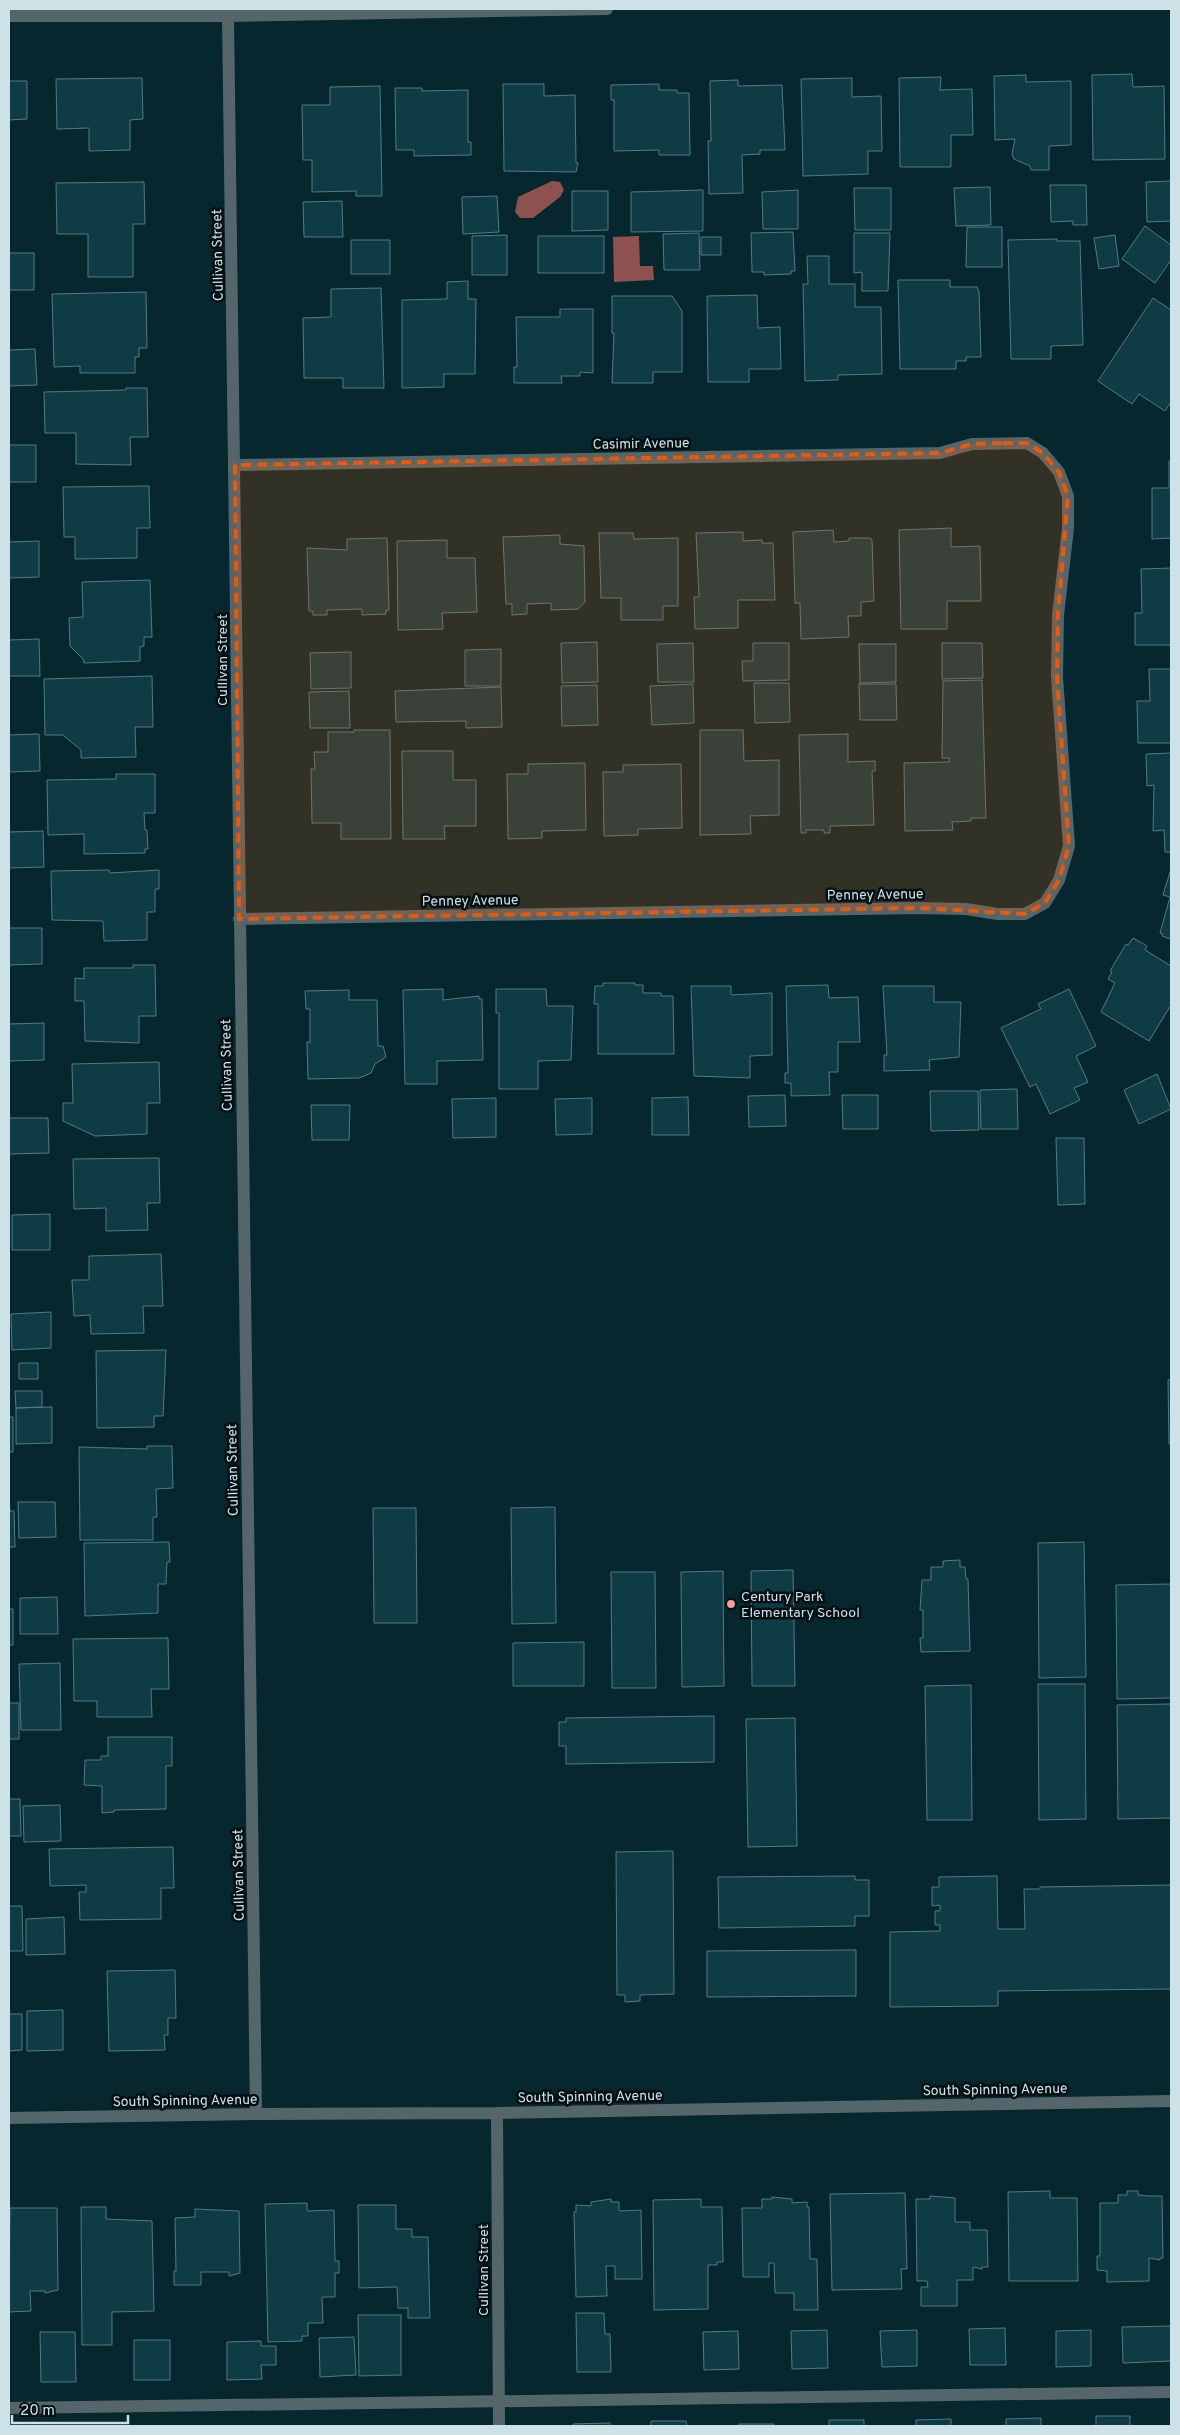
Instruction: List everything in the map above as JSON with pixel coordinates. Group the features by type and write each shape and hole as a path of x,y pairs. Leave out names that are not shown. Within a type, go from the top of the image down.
{"street":[{"path":"9,16 228,16 607,9"},
{"name":"Cullivan Street","path":"228,16 256,2114"},
{"name":"Casimir Avenue","path":"235,465 940,454 972,444 1003,443 1027,443 1043,453"},
{"name":"Penney Avenue","path":"239,919 920,908 966,909 998,914 1025,914 1045,903 1059,880 1069,846 1068,815 1063,786 1057,678 1058,615 1068,528 1068,496 1059,472 1043,453"},
{"name":"South Spinning Avenue","path":"9,2118 497,2113 1171,2101"},
{"name":"Cullivan Street","path":"497,2113 498,2426"},
{"path":"9,2408 1171,2392"}],"highlighted area":[{"path":"1027,443 1043,453 1059,472 1068,496 1058,615 1057,677 1069,846 1059,880 1045,903 1025,914 920,908 239,919 235,465 940,453 972,444"}],"shaded area":[{"path":"552,181 560,182 564,190 560,197 533,218 520,218 515,212 518,197"},
{"path":"639,236 640,266 653,266 654,280 614,282 613,237"}],"building":[{"path":"1132,74 1133,87 1164,86 1165,159 1093,160 1092,75"},
{"path":"1026,75 1026,82 1071,81 1071,145 1049,146 1049,170 1031,170 1030,166 1014,159 1012,154 1015,139 995,140 994,76"},
{"path":"941,77 940,90 972,89 973,135 951,135 951,167 900,167 899,78"},
{"path":"142,78 143,119 130,120 130,150 89,151 89,128 57,129 56,79"},
{"path":"852,78 852,97 881,96 882,151 868,151 868,174 803,176 801,79"},
{"path":"738,80 738,86 782,85 785,150 760,150 760,154 742,155 743,193 709,194 708,141 711,141 710,81"},
{"path":"9,81 27,81 27,119 9,120"},
{"path":"503,84 544,84 544,96 575,95 576,163 578,163 576,172 504,171"},
{"path":"659,84 659,90 677,90 677,93 689,93 690,155 659,155 659,150 614,151 614,100 611,100 611,85"},
{"path":"380,86 382,196 356,196 356,191 312,192 312,160 303,160 302,105 330,105 330,87"},
{"path":"395,88 422,88 422,91 468,90 468,142 471,142 471,155 414,156 414,150 396,150"},
{"path":"1171,181 1171,221 1147,222 1146,182"},
{"path":"144,182 145,224 133,224 133,277 88,277 88,234 57,234 56,183"},
{"path":"1050,185 1086,185 1087,225 1073,225 1073,221 1051,222"},
{"path":"990,187 991,225 956,226 954,188"},
{"path":"854,188 891,188 891,230 855,230"},
{"path":"703,190 703,231 631,232 631,192"},
{"path":"798,190 798,229 763,229 762,192"},
{"path":"572,191 608,191 608,230 572,231"},
{"path":"497,196 499,232 463,234 462,197"},
{"path":"342,201 343,237 304,237 303,202"},
{"path":"1145,226 1171,245 1171,260 1155,283 1122,259"},
{"path":"967,227 1002,227 1002,267 966,267"},
{"path":"793,232 795,271 791,271 791,274 764,275 764,272 752,272 751,233"},
{"path":"699,233 700,270 664,270 663,234"},
{"path":"854,233 890,233 888,291 862,291 862,272 854,273"},
{"path":"507,235 507,275 472,275 472,236"},
{"path":"1115,235 1119,266 1099,269 1094,238"},
{"path":"538,236 604,236 604,273 538,273"},
{"path":"701,237 721,237 721,255 701,255"},
{"path":"1057,239 1057,241 1080,241 1083,345 1051,346 1051,359 1011,359 1008,240"},
{"path":"351,240 390,240 390,274 351,274"},
{"path":"9,253 34,253 34,290 9,290"},
{"path":"807,256 829,256 829,284 855,284 855,307 881,307 882,374 838,375 838,380 805,381 803,284 808,284"},
{"path":"898,280 950,280 950,287 977,287 979,292 981,357 966,357 966,361 956,361 956,369 900,369"},
{"path":"468,281 468,299 476,299 475,374 444,374 444,387 402,388 402,300 447,299 447,282"},
{"path":"381,288 384,388 343,388 343,378 304,378 303,318 331,317 331,289"},
{"path":"146,292 147,348 139,348 139,357 135,357 135,373 80,373 80,366 54,367 52,294"},
{"path":"757,295 758,328 780,327 781,369 749,369 749,382 708,382 707,296"},
{"path":"612,296 672,296 682,311 682,372 653,372 653,383 612,383 614,333 612,333"},
{"path":"1153,298 1171,310 1171,402 1165,411 1139,394 1132,404 1098,381"},
{"path":"560,309 593,309 593,373 580,372 580,376 561,376 562,383 514,383 514,367 517,367 516,317 560,317"},
{"path":"35,349 37,385 9,386 9,350"},
{"path":"126,388 147,388 148,437 130,437 131,465 76,464 76,433 45,433 44,392 126,390"},
{"path":"9,445 36,445 36,482 9,482"},
{"path":"1169,461 1171,461 1171,538 1152,539 1152,488 1169,488"},
{"path":"149,486 150,528 137,528 137,558 75,559 75,537 64,537 63,487"},
{"path":"951,528 951,547 980,546 981,601 947,601 947,629 901,629 899,530"},
{"path":"833,530 834,542 849,541 849,538 870,538 872,540 874,601 861,602 861,616 848,616 849,637 801,639 800,603 795,603 793,532"},
{"path":"743,532 743,541 762,540 762,543 773,543 775,600 738,600 738,628 695,629 694,597 699,597 696,533"},
{"path":"599,533 633,533 634,539 678,538 678,606 663,606 663,620 621,620 621,598 601,598"},
{"path":"560,535 560,544 584,546 585,602 578,609 551,610 551,603 527,604 527,614 512,615 512,604 506,604 503,537"},
{"path":"387,538 389,610 386,610 386,614 362,615 362,609 327,610 327,615 313,615 313,611 309,611 307,548 347,550 347,539"},
{"path":"447,540 447,558 475,558 477,612 442,613 443,629 398,630 397,541"},
{"path":"39,541 39,577 9,578 9,542"},
{"path":"1171,568 1171,645 1135,645 1135,613 1142,613 1141,569"},
{"path":"150,580 152,637 144,637 144,646 140,647 140,661 84,663 83,659 70,646 69,618 83,617 82,582"},
{"path":"39,639 40,676 9,676 9,640"},
{"path":"597,642 598,682 562,683 561,643"},
{"path":"693,643 694,682 658,682 657,644"},
{"path":"753,643 789,643 789,680 743,681 742,661 753,661"},
{"path":"942,643 982,643 983,678 942,679"},
{"path":"859,644 896,644 896,682 860,683"},
{"path":"501,649 501,686 465,686 465,650"},
{"path":"351,652 351,688 311,689 310,653"},
{"path":"1149,669 1171,669 1171,743 1138,743 1137,701 1150,701"},
{"path":"152,676 153,727 135,727 136,757 81,758 81,750 63,735 45,735 44,679"},
{"path":"982,680 986,818 971,818 971,821 952,822 953,830 905,831 904,763 949,762 949,758 942,758 943,681"},
{"path":"754,683 789,683 790,722 755,723"},
{"path":"693,684 694,723 652,725 650,686"},
{"path":"859,684 896,684 897,720 860,720"},
{"path":"597,685 598,725 562,726 561,686"},
{"path":"501,687 502,727 466,728 466,721 396,722 395,691"},
{"path":"349,691 350,728 310,728 309,692"},
{"path":"354,730 390,730 391,839 341,839 341,823 312,823 311,769 315,769 314,752 328,752 328,732 354,732"},
{"path":"700,730 743,730 744,761 779,760 779,815 750,816 751,834 700,835"},
{"path":"39,734 40,771 9,772 9,735"},
{"path":"848,734 848,762 875,761 875,771 872,771 874,825 830,826 830,833 824,833 824,830 806,830 806,833 801,833 799,735"},
{"path":"402,751 453,751 453,780 476,780 476,826 444,826 445,839 403,839"},
{"path":"1171,753 1171,852 1165,852 1164,830 1153,831 1154,785 1147,786 1146,754"},
{"path":"585,763 586,830 542,831 542,838 508,839 507,774 528,774 528,764"},
{"path":"681,764 682,828 638,829 638,835 604,836 603,772 623,772 623,765"},
{"path":"116,774 155,774 155,813 144,813 148,849 145,849 145,853 84,854 84,834 48,835 47,780 116,779"},
{"path":"43,831 44,867 9,868 9,832"},
{"path":"1171,869 1171,939 1162,936 1163,934 1160,933 1170,897 1163,895"},
{"path":"109,870 110,873 159,870 159,889 155,889 155,912 147,912 147,940 104,941 103,921 52,920 51,871"},
{"path":"9,928 42,928 42,964 9,965"},
{"path":"1133,938 1147,946 1145,950 1171,966 1171,1005 1149,1041 1101,1012 1115,983 1108,979 1112,972 1110,971 1126,944 1128,945"},
{"path":"133,965 155,965 156,1016 139,1016 139,1043 85,1041 84,1001 75,1001 75,978 84,979 84,968 133,968"},
{"path":"603,983 635,983 635,985 643,985 643,993 661,993 661,996 673,996 674,1054 598,1054 598,1004 594,1004 595,986 603,986"},
{"path":"828,985 829,998 858,997 860,1042 838,1042 838,1072 829,1072 830,1095 791,1096 791,1083 785,1083 785,1073 788,1073 786,986"},
{"path":"691,986 731,986 731,995 772,993 772,1055 750,1056 750,1078 694,1076"},
{"path":"883,986 934,986 934,1002 961,1002 959,1057 929,1060 930,1070 884,1071 884,1055 887,1055"},
{"path":"443,989 443,1000 479,996 479,999 482,999 483,1060 437,1061 437,1084 405,1084 403,990"},
{"path":"496,989 546,989 547,1006 573,1006 571,1060 538,1061 538,1089 499,1089 499,1013 496,1013"},
{"path":"1069,989 1096,1046 1076,1056 1088,1082 1074,1088 1080,1100 1050,1114 1036,1084 1030,1087 1001,1028 1041,1009 1038,1004"},
{"path":"349,990 349,1000 377,1000 378,1046 383,1046 386,1057 375,1064 371,1073 359,1078 308,1079 307,1042 310,1042 310,1009 306,1009 305,991"},
{"path":"44,1023 44,1060 9,1061 9,1024"},
{"path":"159,1062 160,1103 147,1103 147,1134 95,1136 63,1121 63,1103 73,1103 72,1064"},
{"path":"1157,1074 1171,1109 1139,1124 1124,1090"},
{"path":"1017,1089 1018,1129 981,1129 980,1090"},
{"path":"930,1091 978,1091 979,1130 931,1131"},
{"path":"785,1095 786,1126 749,1127 748,1096"},
{"path":"842,1095 878,1095 878,1129 843,1129"},
{"path":"688,1097 689,1135 652,1135 652,1098"},
{"path":"496,1098 496,1137 453,1138 452,1099"},
{"path":"592,1098 592,1134 556,1135 555,1099"},
{"path":"311,1105 350,1105 349,1140 312,1140"},
{"path":"9,1118 48,1118 49,1153 9,1154"},
{"path":"1056,1138 1084,1138 1085,1204 1058,1205"},
{"path":"159,1158 160,1203 147,1203 148,1230 106,1231 106,1208 74,1209 73,1159"},
{"path":"50,1214 50,1250 12,1250 12,1215"},
{"path":"161,1254 163,1306 143,1306 144,1333 91,1334 90,1315 74,1316 72,1280 89,1280 89,1256"},
{"path":"51,1312 51,1348 12,1350 11,1314"},
{"path":"166,1350 163,1416 154,1416 154,1427 97,1428 96,1351"},
{"path":"19,1363 38,1363 38,1379 19,1379"},
{"path":"1168,1380 1171,1380 1171,1444 1169,1444"},
{"path":"15,1391 42,1391 42,1407 16,1408"},
{"path":"52,1407 52,1443 16,1444 16,1408"},
{"path":"9,1417 13,1417 13,1452 9,1452"},
{"path":"147,1446 172,1446 173,1488 156,1489 157,1517 153,1517 153,1540 80,1540 79,1447 147,1449"},
{"path":"9,1502 10,1511 14,1511 15,1547 9,1547"},
{"path":"18,1502 55,1502 56,1537 19,1538"},
{"path":"555,1507 556,1623 512,1624 511,1508"},
{"path":"373,1508 416,1508 417,1623 374,1623"},
{"path":"169,1542 170,1562 167,1562 166,1584 158,1584 158,1613 85,1616 84,1543"},
{"path":"1084,1542 1086,1677 1039,1678 1038,1543"},
{"path":"960,1560 960,1567 965,1567 966,1579 968,1579 970,1651 921,1652 920,1638 923,1638 923,1610 920,1610 922,1580 931,1580 931,1567 943,1567 943,1561"},
{"path":"793,1570 795,1686 752,1686 751,1571"},
{"path":"723,1571 724,1686 682,1687 681,1572"},
{"path":"611,1572 655,1572 656,1688 612,1688"},
{"path":"1171,1584 1171,1698 1117,1699 1116,1585"},
{"path":"57,1597 58,1634 20,1634 20,1598"},
{"path":"9,1609 13,1609 13,1645 9,1645"},
{"path":"168,1638 169,1689 151,1689 152,1717 97,1717 97,1701 74,1701 73,1639"},
{"path":"584,1642 584,1686 513,1686 513,1643"},
{"path":"60,1663 61,1730 21,1730 19,1664"},
{"path":"1038,1684 1085,1684 1086,1819 1039,1820"},
{"path":"971,1685 972,1820 927,1820 925,1686"},
{"path":"9,1703 19,1703 19,1739 9,1739"},
{"path":"1171,1704 1171,1818 1118,1819 1117,1705"},
{"path":"714,1716 714,1762 566,1764 566,1746 559,1746 559,1722 566,1722 566,1718"},
{"path":"795,1718 797,1846 748,1847 746,1719"},
{"path":"108,1737 172,1737 172,1766 166,1766 166,1809 114,1810 114,1812 102,1813 102,1786 84,1785 85,1760 101,1760 101,1756 108,1756"},
{"path":"9,1799 20,1799 21,1836 9,1836"},
{"path":"60,1805 61,1841 24,1842 23,1806"},
{"path":"173,1847 174,1888 161,1888 161,1919 80,1920 79,1892 86,1892 86,1885 50,1886 49,1849"},
{"path":"673,1851 674,1994 640,1995 640,2001 625,2002 625,1995 617,1995 616,1852"},
{"path":"855,1876 855,1880 869,1880 869,1916 855,1916 855,1926 719,1928 718,1877"},
{"path":"997,1876 998,1929 1025,1929 1024,1889 1040,1889 1040,1887 1171,1885 1171,1989 998,1991 998,2006 890,2007 890,1932 940,1931 940,1925 935,1925 935,1911 940,1911 940,1905 932,1906 932,1887 939,1887 939,1877"},
{"path":"9,1906 22,1906 23,1951 9,1951"},
{"path":"64,1917 65,1954 26,1955 26,1919"},
{"path":"856,1950 856,1996 707,1997 707,1951"},
{"path":"175,1970 176,2018 168,2018 168,2035 164,2035 165,2050 109,2051 107,1971"},
{"path":"63,2010 63,2050 27,2051 27,2011"},
{"path":"9,2014 22,2014 22,2050 9,2051"},
{"path":"1050,2191 1050,2198 1077,2198 1078,2281 1009,2281 1008,2192"},
{"path":"1127,2191 1138,2191 1138,2195 1162,2196 1163,2258 1160,2258 1160,2260 1149,2258 1149,2281 1107,2282 1107,2271 1097,2270 1097,2256 1100,2256 1100,2203 1118,2203 1118,2195 1127,2195"},
{"path":"905,2193 907,2269 901,2269 902,2289 832,2290 830,2194"},
{"path":"930,2196 955,2198 955,2222 970,2222 970,2230 987,2230 988,2267 982,2267 982,2269 973,2267 973,2280 957,2280 957,2306 921,2306 921,2287 928,2287 927,2281 917,2281 916,2199 930,2199"},
{"path":"772,2197 792,2199 792,2203 807,2202 807,2207 809,2207 810,2259 817,2259 818,2310 794,2310 794,2293 775,2293 774,2263 769,2263 769,2277 743,2277 742,2208 762,2208 762,2199 772,2199"},
{"path":"611,2199 611,2202 619,2202 619,2211 641,2210 642,2279 615,2279 615,2266 606,2266 607,2296 576,2297 574,2212 576,2212 576,2205 591,2206 591,2202"},
{"path":"701,2199 701,2207 722,2207 723,2262 717,2262 717,2265 708,2265 708,2309 654,2310 653,2200"},
{"path":"307,2203 307,2211 334,2210 335,2261 339,2261 339,2273 335,2273 335,2297 322,2297 323,2323 308,2323 308,2336 302,2336 302,2341 268,2342 265,2204"},
{"path":"358,2205 396,2205 396,2229 412,2229 412,2237 428,2237 430,2318 408,2318 408,2308 398,2308 397,2287 359,2288"},
{"path":"81,2207 106,2207 106,2219 152,2221 154,2311 112,2312 112,2345 82,2345"},
{"path":"10,2208 57,2208 58,2290 45,2293 45,2291 30,2291 31,2311 9,2312"},
{"path":"195,2209 239,2211 240,2273 229,2276 229,2272 201,2272 201,2285 174,2285 174,2271 176,2271 175,2218 195,2217"},
{"path":"576,2313 604,2313 605,2334 610,2334 611,2372 577,2372"},
{"path":"358,2315 401,2315 401,2375 359,2376"},
{"path":"1171,2326 1171,2361 1123,2363 1122,2327"},
{"path":"1005,2328 1006,2365 970,2365 969,2329"},
{"path":"827,2330 828,2368 792,2369 791,2331"},
{"path":"917,2330 917,2366 882,2367 880,2331"},
{"path":"1091,2330 1091,2366 1056,2367 1056,2331"},
{"path":"738,2331 739,2369 704,2370 703,2332"},
{"path":"40,2332 75,2332 76,2382 41,2382"},
{"path":"354,2337 356,2375 320,2377 319,2338"},
{"path":"134,2340 170,2340 170,2380 134,2380"},
{"path":"261,2341 261,2346 276,2346 276,2365 261,2365 262,2379 227,2380 227,2342"},
{"path":"1096,2416 1130,2416 1130,2426 1096,2426"},
{"path":"1041,2418 1041,2426 1006,2426 1006,2419"},
{"path":"951,2419 951,2426 916,2426 916,2420"},
{"path":"829,2420 864,2420 864,2426 829,2426"},
{"path":"651,2421 686,2421 687,2426 651,2426"},
{"path":"610,2423 610,2426 573,2426 573,2424"},
{"path":"739,2424 774,2424 774,2426 739,2426"}],"place":[{"name":"Century Park Elementary School","path":"731,1604"}]}
